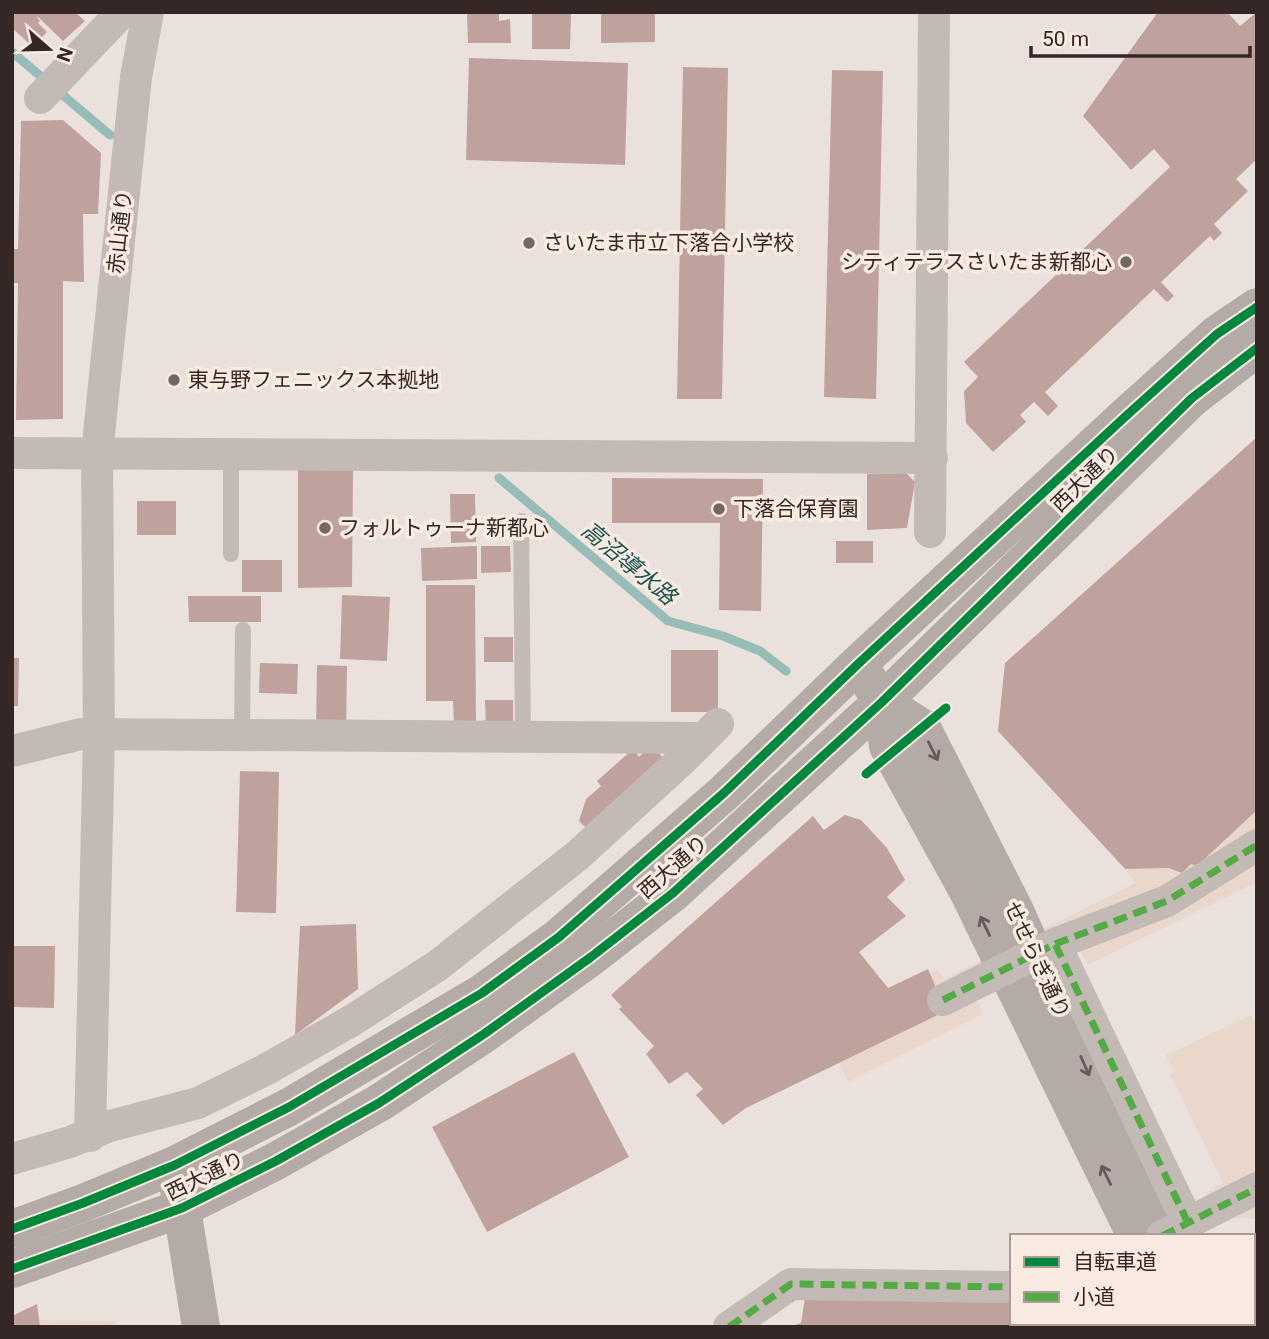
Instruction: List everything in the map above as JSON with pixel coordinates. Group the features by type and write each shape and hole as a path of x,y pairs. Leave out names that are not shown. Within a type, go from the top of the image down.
{"street":[{"path":"48,89 122,12"},
{"name":"赤山通り","path":"90,1136 99,734 97,453 136,77 148,12"},
{"path":"930,532 934,12"},
{"name":"西大通り","path":"12,1229 175,1165 289,1107 482,993 559,937 725,792 858,664 1126,416 1217,334 1257,307"},
{"name":"西大通り","path":"12,1269 182,1208 276,1161 379,1102 484,1034 580,965 673,893 883,702 1192,398 1257,348"},
{"path":"12,453 932,458"},
{"name":"せせらぎ通り","path":"858,664 883,702 922,728 1014,909 1109,1119 1173,1231"},
{"name":"せせらぎ通り","path":"883,702 888,746 968,891 1135,1234"},
{"path":"12,751 81,734 523,737 710,731 576,856 437,966 351,1021 265,1070 198,1103 110,1126 90,1136 12,1159"},
{"path":"943,1000 1055,944 1167,901 1257,845"},
{"path":"1055,944 1173,1231 1257,1188"},
{"path":"175,1165 201,1327"},
{"path":"730,1327 791,1284 1010,1287"}],"lane":[{"path":"231,454 231,554"},
{"path":"521,521 523,737"},
{"path":"242,735 243,629"}],"shaded area":[{"path":"1257,810 1257,882 1088,965 1078,949 977,1000 983,1014 848,1082 839,1063 946,1011 930,974 938,970 944,979 1135,883 1125,869 1169,868 1182,872 1191,864 1197,866"},
{"path":"1251,1015 1257,1026 1257,1219 1217,1217 1205,1192 1223,1183 1170,1074 1174,1072 1166,1055"},
{"path":"37,1304 39,1320 116,1321 117,1327 12,1327 12,1316"}],"building":[{"path":"12,12 75,12 85,21 63,41 36,15 40,21 38,23 47,32 33,47 12,28"},
{"path":"467,12 499,12 499,21 510,19 511,43 468,43"},
{"path":"532,12 571,12 570,49 532,49"},
{"path":"601,12 655,12 655,42 601,43"},
{"name":"シティテラスさいたま新都心","path":"1158,12 1227,12 1240,26 1257,12 1257,159 1236,179 1248,191 1214,224 1222,233 1214,241 1210,236 1161,282 1174,296 1167,302 1154,289 1045,392 1058,406 1048,416 1034,402 1020,415 1026,422 993,452 966,423 964,391 978,377 964,362 1170,167 1154,149 1131,170 1083,116"},
{"path":"469,58 628,63 625,165 466,160"},
{"path":"683,67 728,68 722,399 677,399"},
{"path":"832,70 883,71 876,399 824,397"},
{"path":"63,120 101,153 98,214 83,214 84,282 63,281 63,419 16,420 18,283 12,283 12,249 18,249 21,121"},
{"path":"1257,437 1257,810 1197,866 1191,864 1182,873 1169,868 1125,869 998,731 1005,663"},
{"name":"フォルトゥーナ新都心","path":"298,469 353,469 352,587 298,588"},
{"path":"906,473 915,482 907,528 867,530 867,474"},
{"path":"612,478 763,479 761,611 719,610 720,523 612,523"},
{"path":"450,494 475,494 476,542 451,543"},
{"path":"137,501 176,501 176,535 137,535"},
{"path":"836,541 873,541 873,563 836,563"},
{"path":"477,546 477,579 422,581 421,548"},
{"path":"481,546 510,546 511,572 481,573"},
{"path":"242,560 282,560 282,592 242,592"},
{"path":"426,585 475,585 476,725 454,725 453,701 426,701"},
{"path":"342,595 390,597 387,661 340,659"},
{"path":"188,596 261,596 261,622 189,622"},
{"path":"484,637 513,637 513,662 484,662"},
{"path":"671,650 718,650 718,712 671,712"},
{"path":"12,658 19,658 18,706 12,706"},
{"path":"260,663 298,664 297,694 259,693"},
{"path":"317,665 347,666 346,728 316,727"},
{"path":"485,700 513,700 513,728 486,729"},
{"path":"652,744 667,763 587,829 579,821 586,799 601,786 597,781 633,749 639,757"},
{"path":"240,771 279,772 276,913 236,912"},
{"path":"845,815 861,820 887,848 905,880 887,897 906,916 859,952 888,988 928,969 946,1011 746,1108 723,1125 696,1095 703,1089 687,1072 669,1084 646,1054 654,1046 619,1009 622,1007 611,995 813,816 824,830"},
{"path":"356,924 358,989 295,1035 300,926"},
{"path":"12,946 55,946 54,1008 12,1007"},
{"path":"574,1052 629,1157 487,1232 432,1127"},
{"path":"805,1298 1010,1302 1010,1325 1031,1327 788,1327 801,1323"},
{"path":"37,1304 40,1327 12,1327 12,1316"}],"waterway":[{"name":"高沼導水路","path":"12,52 110,135"},
{"name":"高沼導水路","path":"499,478 668,621 723,636 760,651 786,671"}],"marked path":[{"path":"1055,944 1167,901 1257,845"},
{"path":"943,1000 1055,944 1188,1223"},
{"path":"1166,1234 1257,1188"},
{"path":"729,1327 791,1284 1010,1287"}],"cycle path":[{"path":"12,1229 175,1165 289,1107 482,993 559,937 725,792 858,664 1126,416 1217,334 1257,307"},
{"path":"12,1269 182,1208 276,1161 379,1103 484,1034 591,957 673,893 882,702 1192,398 1257,348"},
{"path":"866,774 946,708"}],"place":[{"name":"さいたま市立下落合小学校","path":"529,243"},
{"name":"シティテラスさいたま新都心","path":"1126,262"},
{"name":"東与野フェニックス本拠地","path":"174,380"},
{"name":"下落合保育園","path":"719,509"},
{"name":"フォルトゥーナ新都心","path":"325,528"}]}
